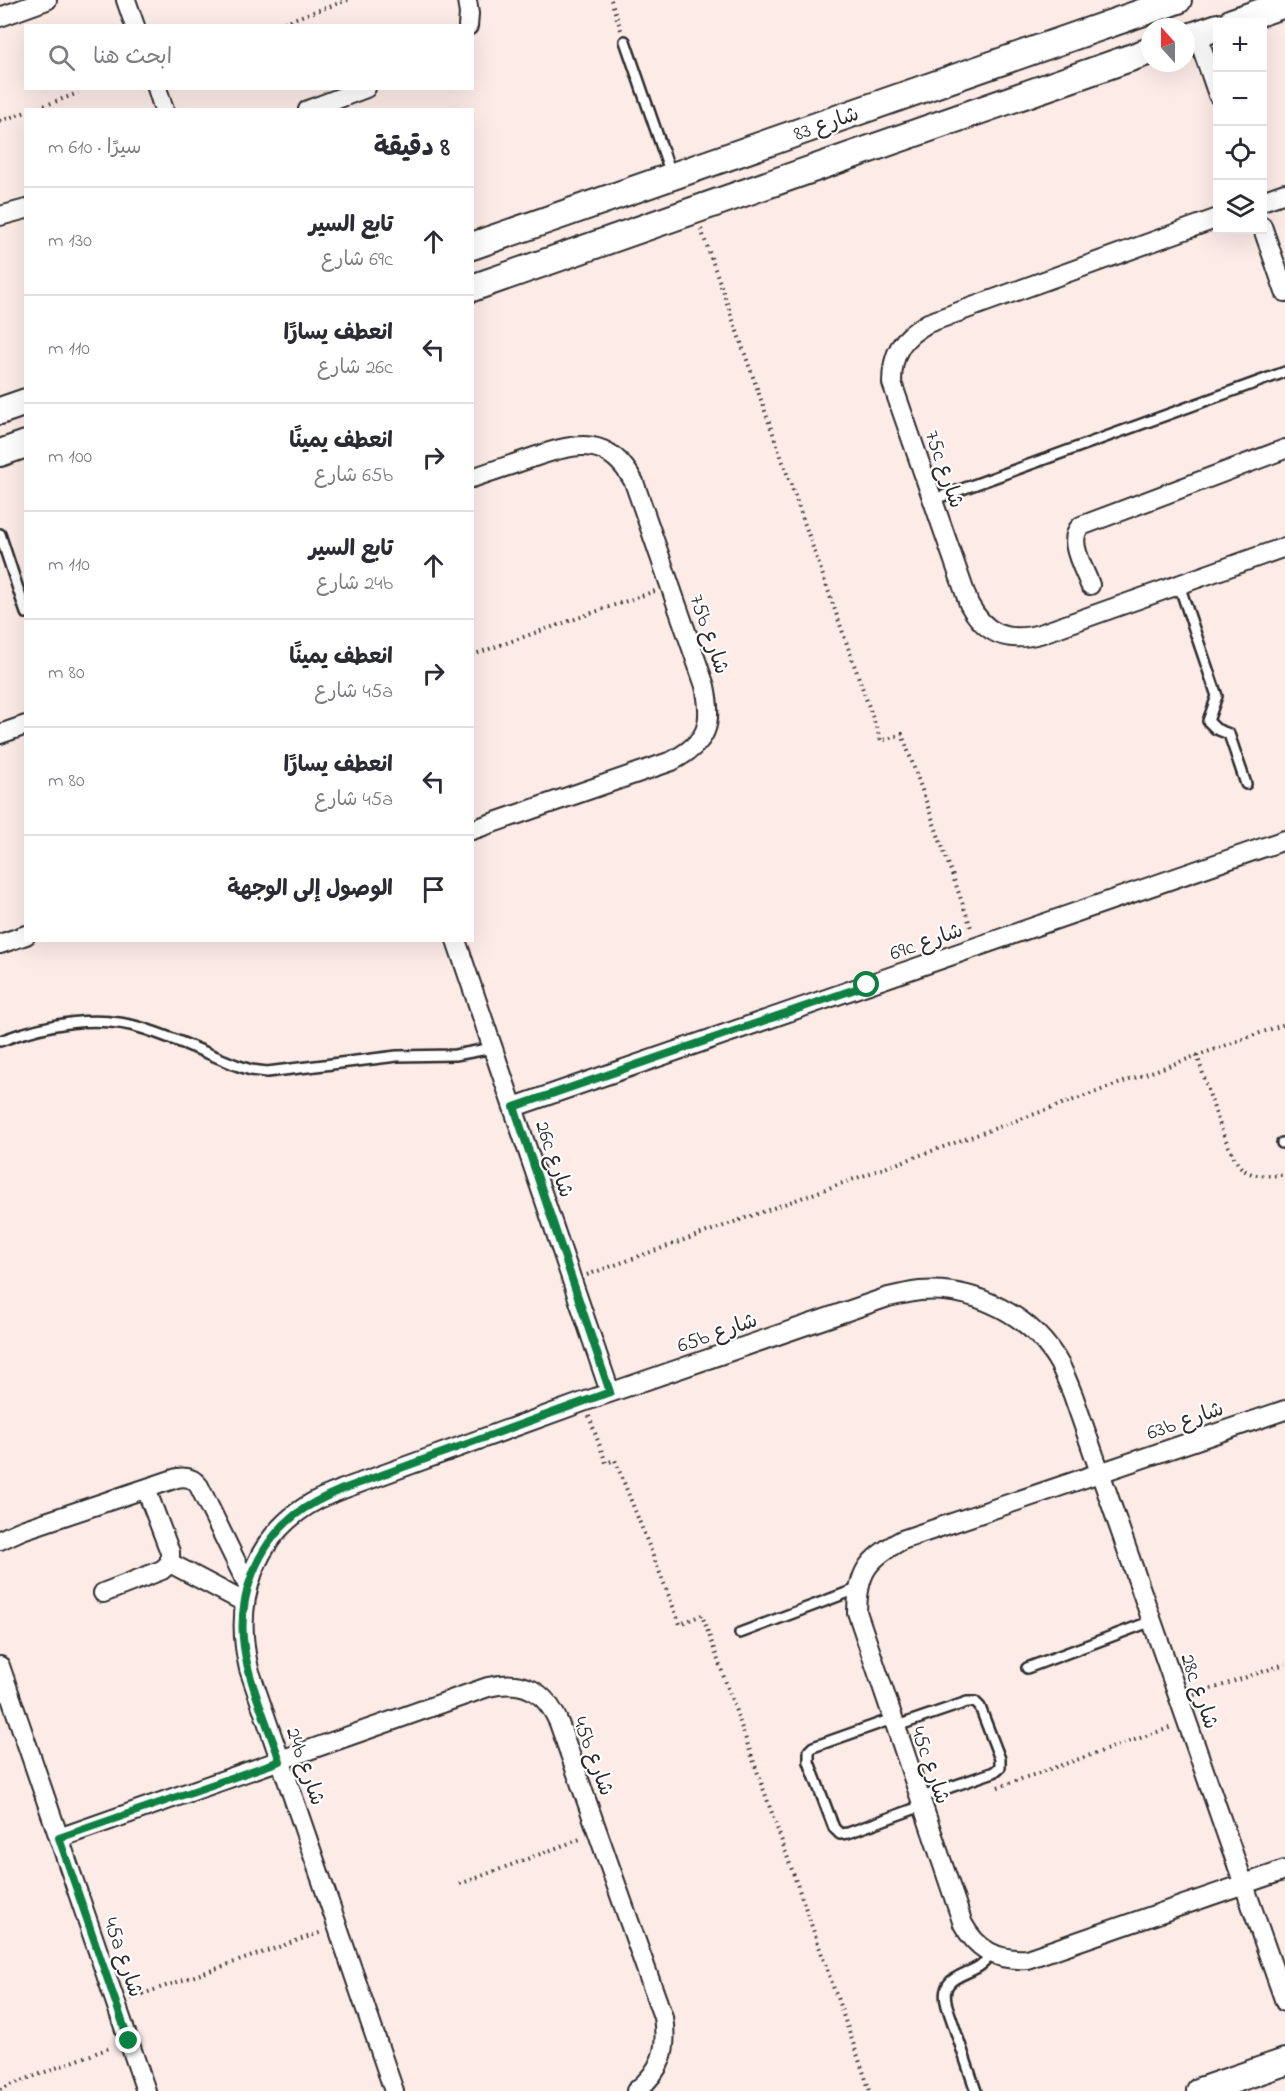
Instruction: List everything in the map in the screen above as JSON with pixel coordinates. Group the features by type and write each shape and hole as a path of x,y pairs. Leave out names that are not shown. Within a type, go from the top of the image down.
{"street":[{"path":"0,17 47,0"},
{"path":"126,0 134,24"},
{"path":"467,0 468,24"},
{"name":"شارع 83","path":"474,245 1178,0"},
{"path":"1244,18 1285,4"},
{"path":"1200,33 1213,78"},
{"name":"شارع 83","path":"474,287 1141,54"},
{"path":"158,90 163,108"},
{"path":"313,108 361,90"},
{"path":"789,178 813,155 930,109 934,104 933,97 929,92 922,90"},
{"path":"1267,200 1285,193"},
{"path":"0,216 24,210"},
{"name":"75c شارع","path":"1213,220 928,323 915,330 896,354 892,369 892,383 969,604 981,622 998,634 1012,638 1026,638 1040,634 1285,547"},
{"path":"1266,234 1285,292"},
{"path":"0,411 24,403"},
{"name":"75b شارع","path":"474,477 562,448 580,445 597,447 613,455 625,466 634,482 705,686 709,704 709,722 702,739 688,752 672,761 474,829"},
{"path":"0,453 24,446"},
{"path":"1090,585 1074,540 1081,526 1285,449"},
{"path":"0,734 24,726"},
{"name":"69c شارع","path":"514,1107 1285,840"},
{"path":"0,944 24,936"},
{"name":"26c شارع","path":"457,942 610,1392"},
{"name":"65b شارع","path":"343,1489 610,1392 888,1297 921,1290 954,1292 986,1301 1016,1316 1041,1338 1060,1365 1073,1395"},
{"name":"28c شارع","path":"1073,1395 1285,2002"},
{"name":"63b شارع","path":"1100,1473 1285,1410"},
{"path":"857,1589 866,1568 882,1551 902,1540 1100,1473"},
{"path":"7,1537 187,1477 196,1482 246,1594"},
{"path":"103,1593 162,1570 170,1563 170,1552 146,1489"},
{"name":"24b شارع","path":"343,1489 309,1505 274,1536 258,1560 246,1594 242,1625 249,1669 394,2091"},
{"path":"170,1563 246,1594"},
{"name":"45c شارع","path":"857,1589 857,1612 860,1622 963,1924 974,1941 990,1954"},
{"name":"45a شارع","path":"0,1666 146,2091"},
{"name":"45b شارع","path":"280,1761 488,1687 517,1684 531,1689 544,1698 553,1709 663,2017 666,2034 664,2051 658,2067 648,2081 636,2091"},
{"path":"59,1838 280,1761"},
{"path":"990,1954 1002,1958 1026,1959 1285,1870"},
{"path":"1200,2091 1285,2062"}],"lane":[{"path":"625,41 672,176"},
{"path":"932,500 1285,372"},
{"path":"0,534 24,607"},
{"path":"1179,585 1217,696 1208,721 1216,729 1229,734 1246,784"},
{"path":"0,1041 45,1027 69,1023 106,1022 144,1029 251,1071 267,1072 397,1056 455,1055 493,1048"},
{"path":"740,1633 857,1589"},
{"path":"1028,1668 1152,1621"},
{"path":"975,1702 980,1707 1000,1759 1000,1767 994,1772 848,1833 840,1834 834,1828 809,1762 809,1751 813,1747 893,1723 975,1702"},
{"path":"976,2091 945,1994 955,1977 981,1966 990,1954"}],"path":[{"path":"279,24 348,0"},
{"path":"611,0 625,41"},
{"path":"38,108 78,93"},
{"path":"0,121 24,113"},
{"path":"694,211 881,741 902,734 978,947"},
{"path":"474,654 670,585"},
{"path":"572,1280 1285,1024"},
{"path":"1197,1055 1231,1155 1243,1170 1256,1175 1285,1175"},
{"path":"583,1402 606,1463 615,1460 680,1624 702,1616 870,2091"},
{"path":"1180,1700 1285,1665"},
{"path":"990,1790 1187,1721"},
{"path":"460,1884 598,1833"},
{"path":"116,2003 337,1927"},
{"path":"0,2089 129,2041"}],"route":[{"path":"129,2041 59,1838 280,1761 249,1669 242,1625 248,1586 258,1560 274,1536 294,1516 317,1500 610,1392 514,1107 867,985"}]}
